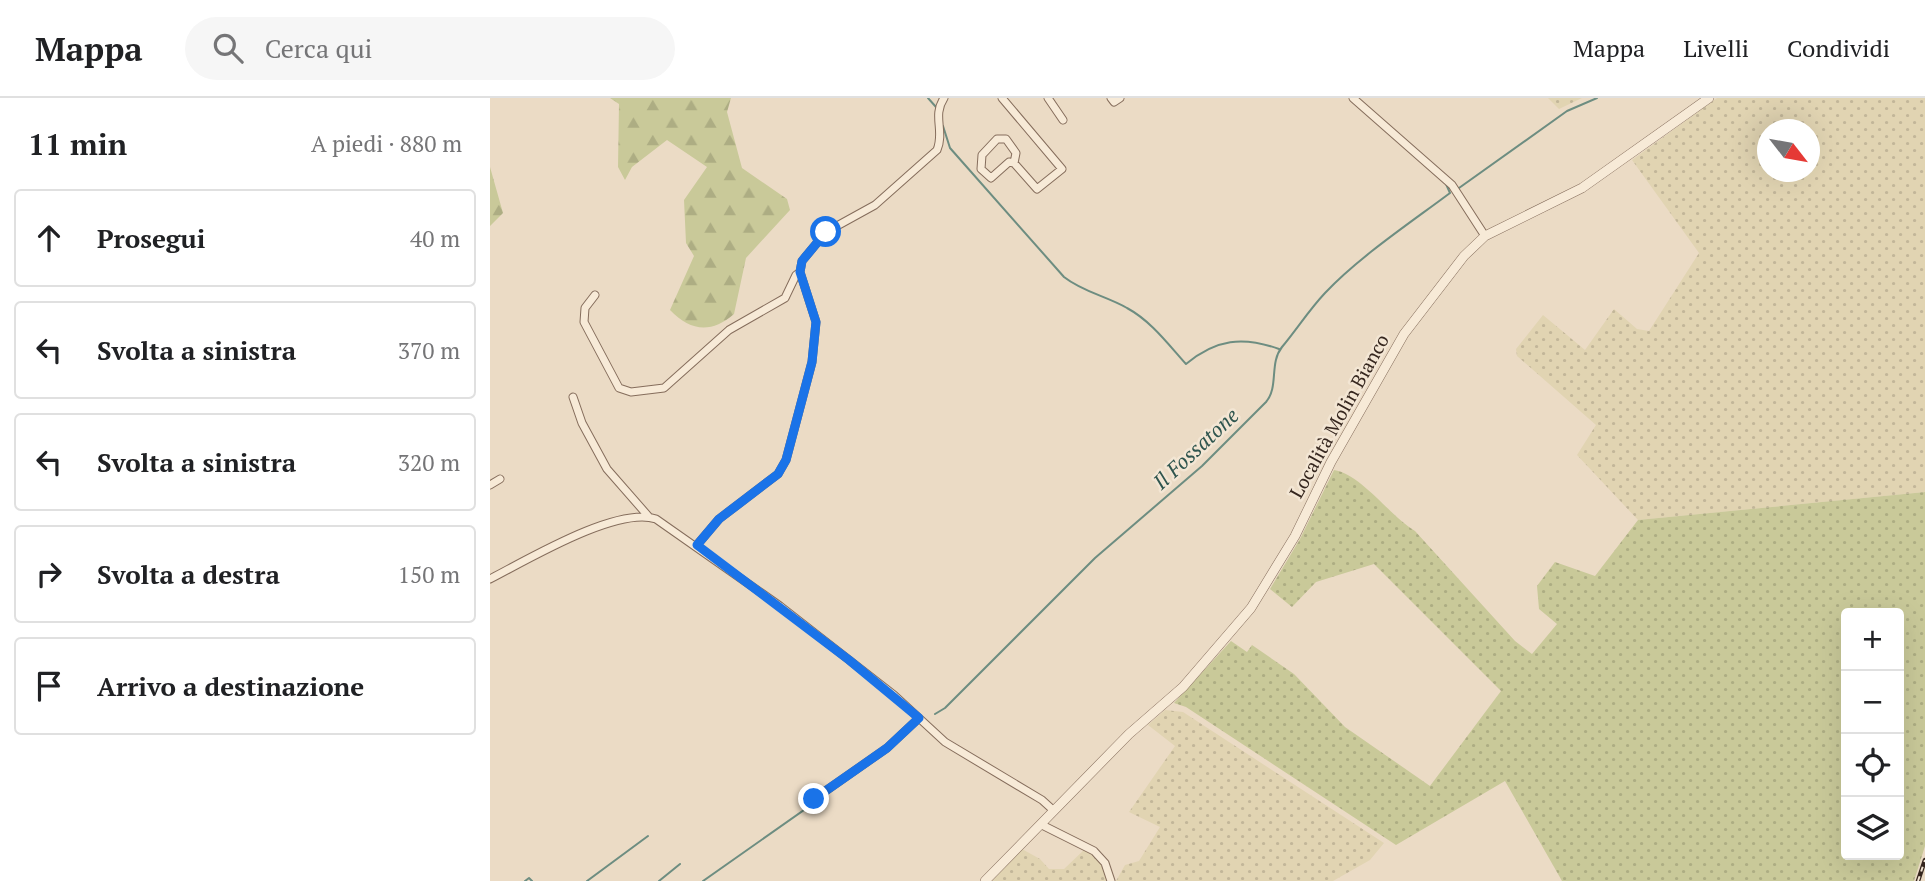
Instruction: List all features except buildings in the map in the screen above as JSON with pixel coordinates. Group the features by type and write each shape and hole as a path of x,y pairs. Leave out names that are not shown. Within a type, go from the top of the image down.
{"street":[{"path":"595,295 585,308 584,322 619,388 631,392 654,390 672,382 729,330 785,298 808,251 826,232 875,205 937,149 941,141 936,111 944,98"},
{"path":"1002,98 1062,169 1037,189 1014,163 1009,162 991,178 982,169 982,155 997,139 1006,139 1016,153 1014,163"},
{"path":"1048,98 1063,120"},
{"path":"1111,98 1114,102 1120,98"},
{"path":"1353,98 1452,185 1485,236"},
{"name":"Località Molin Bianco","path":"985,881 1042,825 1052,810 1183,687 1251,608 1289,547 1331,461 1404,334 1464,256 1485,236 1582,188 1709,98"},
{"path":"697,545 719,519 778,474 786,460 812,362 816,322 800,272"},
{"path":"573,397 582,423 607,470 652,518 697,545 819,637 945,742 1042,800 1052,810"},
{"path":"490,485 500,480"},
{"path":"490,579 581,534 626,519 652,518"},
{"path":"814,799 887,748 919,718"},
{"path":"1042,825 1094,851 1105,863 1111,881"}],"shaded area":[{"path":"1548,98 1582,98 1559,109"},
{"path":"1717,98 1925,98 1925,492 1638,520 1577,455 1596,425 1517,356 1516,349 1543,315 1585,350 1614,309 1637,329 1649,331 1699,253 1632,160"},
{"path":"1165,710 1183,712 1384,843 1370,860 1333,881 1116,881 1125,865 1139,861 1160,827 1129,812 1175,746 1148,725"},
{"path":"1086,848 1102,864 1108,881 992,881 1022,849 1040,859 1049,869 1064,869"}],"green space":[{"path":"610,98 731,98 727,112 742,168 787,199 790,210 746,258 734,314 717,325 693,326 670,310 694,256 686,243 684,200 707,167 667,140 632,167 625,180 618,167 619,104"},
{"path":"490,167 503,213 490,226"},
{"path":"1334,470 1355,479 1415,531 1515,641 1532,654 1557,624 1539,609 1537,586 1555,562 1595,576 1638,520 1925,492 1925,846 1914,881 1562,881 1505,781 1396,845 1186,707 1174,703 1231,641 1247,652 1252,645 1294,674 1345,727 1430,786 1501,691 1374,564 1316,582 1292,607 1270,589 1300,539"}],"waterway":[{"path":"928,98 936,107"},
{"name":"Il Fossatone","path":"1459,188 1567,111 1597,98"},
{"path":"943,126 950,148 1064,277 1136,313 1159,333 1186,364 1208,349 1230,342 1254,342 1279,349"},
{"name":"Il Fossatone","path":"935,714 945,708 1095,558 1202,466 1266,402 1272,389 1278,353 1314,306 1353,266 1450,193 1446,184"},
{"name":"Il Fossatone","path":"703,881 888,751"},
{"path":"587,881 648,836"},
{"path":"659,881 680,864"},
{"path":"525,881 529,878 532,881"}],"railway":[{"path":"1918,881 1925,860"}],"route":[{"path":"814,799 887,748 919,718 894,695 780,606 745,583 697,545 719,519 778,474 786,460 812,362 816,322 800,272 808,251 826,232"}]}
